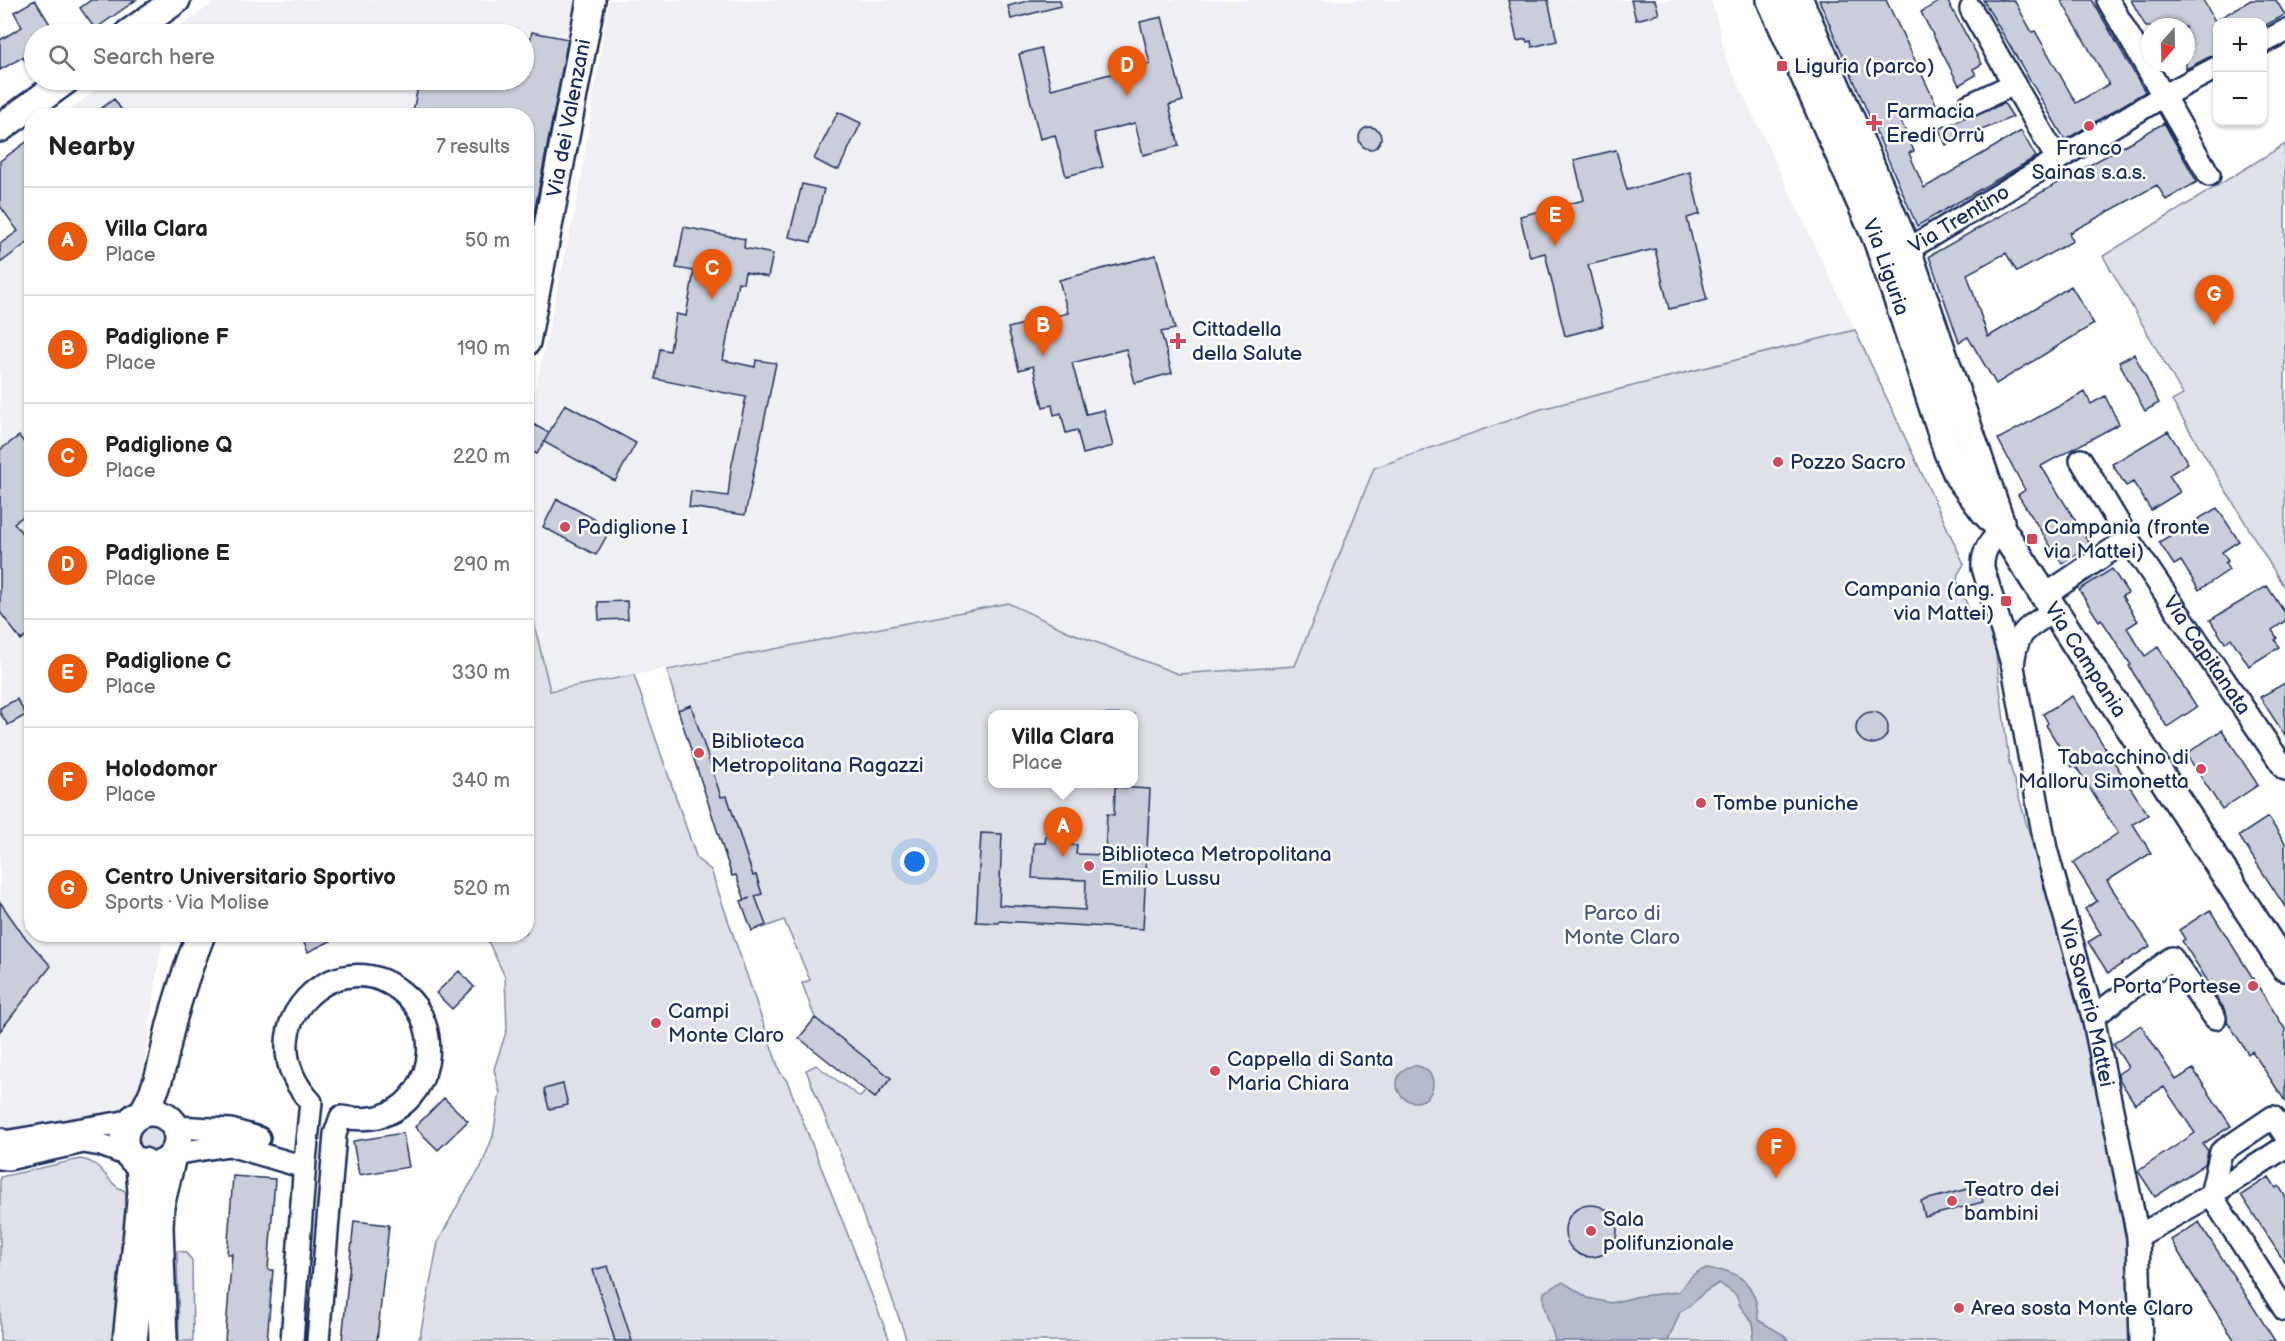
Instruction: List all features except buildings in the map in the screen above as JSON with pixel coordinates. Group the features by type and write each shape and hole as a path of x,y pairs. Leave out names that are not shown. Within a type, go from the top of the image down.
{"highway":[{"path":"130,1341 145,1192 155,1158"}],"street":[{"path":"142,24 176,0"},
{"name":"Via dei Valenzani","path":"534,300 591,0"},
{"name":"Via Liguria","path":"1771,0 1895,253"},
{"name":"Via Liguria","path":"1799,0 2002,531 2049,604"},
{"path":"2108,0 2209,175"},
{"path":"1971,9 2058,159"},
{"path":"2267,41 2285,32"},
{"name":"Via Trentino","path":"1895,253 2213,69"},
{"path":"1969,105 2014,84"},
{"path":"28,108 52,90"},
{"path":"0,128 24,111"},
{"name":"Via Capitanata","path":"2081,460 2128,539 2285,769"},
{"name":"Via Saverio Mattei","path":"2002,531 1988,543 1982,559 2005,645 2013,666 2046,849 2093,1017 2138,1236 2141,1341"},
{"path":"2026,627 2049,604 2128,539"},
{"name":"Via Saverio Mattei","path":"1990,590 2003,610 2026,627 2014,650 2013,666"},
{"name":"Via Campania","path":"2049,604 2285,967"},
{"path":"155,1158 126,1150 124,1135 160,1077 183,980 198,942"},
{"path":"2093,1017 2172,958 2215,1018"},
{"path":"292,1341 311,1102 300,1090 287,1059 286,1042 289,1026 307,997 320,987 352,976 369,977 387,983 404,993 417,1007 430,1042 428,1062 422,1080 411,1096 397,1108 380,1116 360,1119 342,1118 334,1134 318,1341"},
{"path":"155,1158 178,1138 160,1077"},
{"path":"0,1139 4,1142 158,1113 174,1124 231,1130 305,1160"},
{"path":"2285,1135 2273,1118 2221,1152 2211,1195 2285,1310"},
{"path":"0,1158 8,1159 83,1142 155,1158 229,1145 333,1166"},
{"path":"2138,1236 2211,1195 2285,1147"},
{"path":"155,1158 160,1206 163,1341"}],"shaded area":[{"path":"217,0 575,0 534,218 534,108 72,108 96,90 534,90 534,24 184,24"},
{"name":"Cittadella della Salute","path":"609,0 1712,0 1727,60 1855,330 1541,409 1374,468 1295,666 1178,675 1067,631 1008,603 550,691 534,623 534,394 578,196"},
{"path":"24,245 24,942 162,942 141,1086 103,1157 88,1151 4,1166 0,1172 0,263"}],"green space":[{"path":"2285,144 2285,589 2172,401 2183,395 2103,256"},
{"name":"Parco di Monte Claro","path":"1855,330 1964,564 1957,580 1971,614 1988,618 1993,630 2009,762 2083,1022 2130,1261 2131,1341 907,1341 851,1181 806,1070 816,1065 860,1097 866,1091 875,1098 891,1078 815,1018 802,983 810,980 784,920 763,928 755,896 762,894 756,875 753,876 727,796 721,797 691,706 678,710 667,670 1008,603 1067,631 1178,674 1295,666 1374,468 1541,409"},
{"name":"Campi Monte Claro","path":"534,623 550,691 634,675 697,859 711,870 780,1072 787,1081 890,1341 419,1341 438,1242 481,1167 493,1136 500,1093 494,1069 507,1029 505,977 488,942 534,942"},
{"path":"154,1114 167,1122 176,1137 174,1147 156,1163 127,1145 128,1130"},
{"path":"80,1159 95,1164 113,1183 125,1191 128,1204 120,1341 0,1341 0,1177"},
{"path":"177,1251 185,1252 192,1260 193,1341 179,1341"}],"water":[{"path":"1415,1066 1428,1071 1433,1084 1428,1097 1415,1102 1402,1097 1397,1084 1402,1071"},
{"path":"1707,1269 1726,1271 1741,1278 1754,1296 1758,1320 1782,1334 1789,1341 1750,1341 1754,1329 1753,1323 1740,1306 1736,1295 1719,1283 1680,1312 1668,1341 1555,1341 1543,1299 1544,1292 1563,1282 1588,1298 1611,1303 1640,1296 1678,1292 1694,1274"}],"place":[{"name":"Liguria (parco)","path":"1782,66"},
{"name":"Padiglione E","path":"1127,96"},
{"name":"Farmacia Eredi Orrù","path":"1874,123"},
{"name":"Franco Sainas s.a.s.","path":"2089,126"},
{"name":"Padiglione C","path":"1555,246"},
{"name":"Padiglione Q","path":"712,299"},
{"name":"Centro Universitario Sportivo","path":"2214,325"},
{"name":"Cittadella della Salute","path":"1178,341"},
{"name":"Padiglione F","path":"1043,356"},
{"name":"Pozzo Sacro","path":"1778,462"},
{"name":"Padiglione I","path":"565,527"},
{"name":"Campania (fronte via Mattei)","path":"2032,539"},
{"name":"Campania (ang. via Mattei)","path":"2006,601"},
{"name":"Biblioteca Metropolitana Ragazzi","path":"699,753"},
{"name":"Tabacchino di Malloru Simonetta","path":"2201,769"},
{"name":"Tombe puniche","path":"1701,803"},
{"name":"Villa Clara","path":"1063,857"},
{"name":"Biblioteca Metropolitana Emilio Lussu","path":"1089,866"},
{"name":"Porta Portese","path":"2253,986"},
{"name":"Campi Monte Claro","path":"656,1023"},
{"name":"Cappella di Santa Maria Chiara","path":"1215,1071"},
{"name":"Holodomor","path":"1776,1178"},
{"name":"Teatro dei bambini","path":"1952,1201"},
{"name":"Sala polifunzionale","path":"1591,1231"},
{"name":"Area sosta Monte Claro","path":"1959,1308"}]}
